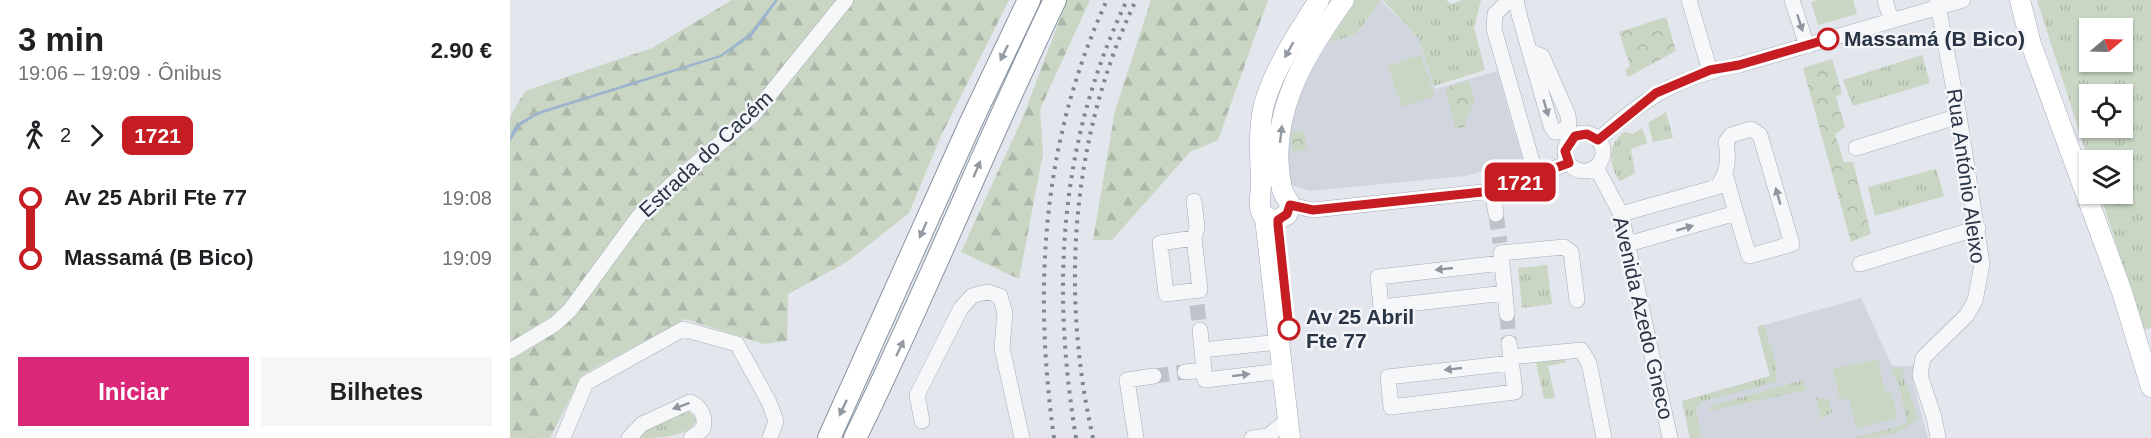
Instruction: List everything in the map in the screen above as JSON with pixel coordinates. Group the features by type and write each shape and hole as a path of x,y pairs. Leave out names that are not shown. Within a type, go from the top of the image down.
{"highway":[{"path":"829,438 971,122 1029,0"},
{"path":"855,438 902,345 1011,91 1055,0"}],"main road":[{"path":"1279,209 1260,210 1262,197 1260,147 1265,102 1285,58 1319,0"},
{"path":"1289,429 1279,342 1279,147 1284,106 1302,65 1322,30 1344,0"},
{"path":"2020,0 2031,44 2122,292 2151,387"},
{"path":"1279,209 1302,438"}],"street":[{"name":"Estrada do Cacém","path":"510,351 555,324 570,310 639,216 753,115 846,0"},
{"path":"1509,0 1495,14 1494,28 1536,175"},
{"path":"1516,0 1551,126 1555,132 1571,131 1587,134 1598,140 1602,157 1596,167 1585,171 1569,163 1565,151 1571,131"},
{"path":"1689,0 1710,70"},
{"path":"1792,0 1807,46"},
{"path":"1885,0 1891,20"},
{"path":"1598,140 1656,93 1710,70 1739,65 1807,46 1938,3 1963,0"},
{"name":"Rua António Aleixo","path":"1938,3 1978,228 1982,264 1975,301 1967,315 1923,358 1920,375 1934,417 1938,438"},
{"path":"1856,148 1959,116"},
{"path":"1751,129 1760,135 1792,244 1749,256 1736,213 1726,177 1728,153 1726,142 1731,135 1751,129"},
{"path":"1279,209 1313,210 1492,191 1569,163"},
{"name":"Avenida Azedo Gneco","path":"1596,167 1621,214 1670,438"},
{"path":"1621,214 1717,187 1726,177"},
{"path":"1492,191 1496,214"},
{"path":"1194,201 1197,227 1194,238 1200,290 1196,298 1166,294 1160,243 1194,238"},
{"path":"1628,244 1736,213"},
{"path":"1860,264 1978,228"},
{"path":"1505,293 1381,308 1378,277 1501,253 1564,247 1570,252 1576,300"},
{"path":"1501,253 1506,314"},
{"path":"922,421 917,395 961,308 972,296 986,292 1000,296 1005,313 1002,348 1022,438"},
{"path":"563,438 586,383 647,346 683,329 737,344 769,402 776,422 770,438"},
{"path":"1200,330 1205,380 1282,371"},
{"path":"1202,350 1279,342"},
{"path":"1510,354 1515,392 1390,407 1388,377 1510,354 1581,350 1588,363 1604,438"},
{"path":"1185,372 1204,370"},
{"path":"1136,438 1127,380 1154,376"},
{"path":"629,438 642,424 690,402 699,407 704,418 703,429 691,438"},
{"path":"1252,438 1268,437 1289,429"}],"shaded area":[{"path":"1381,0 1418,38 1435,89 1497,71 1523,161 1465,176 1310,191 1289,184 1282,172 1290,108 1328,43 1356,34"},
{"path":"1861,298 1892,366 1914,366 1913,383 1928,438 1690,438 1682,401 1770,376 1757,327"}],"green space":[{"path":"732,0 1009,0 941,136 909,213 847,262 788,294 787,341 764,344 685,319 582,375 550,438 510,438 510,117 525,91 652,48"},
{"path":"1067,0 1090,0 1040,109 1043,153 1019,279 961,252 1023,117"},
{"path":"1151,0 1268,0 1218,140 1190,152 1112,240 1093,240 1115,111"},
{"path":"1355,0 1381,0 1356,34 1328,43"},
{"path":"1383,0 1446,0 1451,4 1463,0 1481,0 1474,27 1485,70 1434,86 1418,38"},
{"path":"1853,0 1857,14 1818,25 1811,2"},
{"path":"2037,0 2151,0 2151,328 2144,330 2103,204 2133,204 2133,150 2085,150 2081,138 2133,138 2133,84 2079,84 2079,131"},
{"path":"1666,17 1676,51 1628,77 1625,70 1630,66 1619,32"},
{"path":"1421,55 1435,96 1402,107 1388,66"},
{"path":"1922,55 1930,83 1853,106 1843,80"},
{"path":"1832,59 1842,93 1836,97 1845,127 1835,134 1844,162 1853,162 1871,234 1851,242 1803,68"},
{"path":"1469,81 1475,102 1465,120 1466,126 1456,129 1445,88"},
{"path":"1666,112 1673,138 1653,142 1648,123"},
{"path":"1642,128 1647,143 1631,149 1635,173 1620,181 1613,168 1612,149 1618,137 1624,132 1633,134"},
{"path":"1303,130 1307,149 1293,152 1290,133"},
{"path":"1936,169 1944,196 1875,216 1868,187"},
{"path":"1547,265 1552,304 1522,308 1518,268"},
{"path":"1764,325 1776,365 1776,382 1700,402 1696,409 1702,438 1690,438 1682,401 1770,376 1757,327"},
{"path":"1561,357 1567,362 1548,366 1555,398 1544,399 1536,362"},
{"path":"1878,359 1885,392 1891,391 1897,418 1856,428 1849,398 1840,400 1833,369"},
{"path":"1890,369 1904,369 1902,374 1918,417 1904,429 1888,435 1852,438 1904,425 1907,422 1899,385"},
{"path":"1803,380 1806,390 1709,411 1711,406"},
{"path":"1816,397 1828,399 1832,412 1821,419"},
{"path":"687,409 697,420 687,430 672,436 638,438 640,433"}],"water":[{"path":"775,0 778,0 752,36 721,57 537,115 520,126 510,142 516,126 540,111 720,55 749,34"}],"tunnel":[{"path":"1496,214 1500,243"},
{"path":"1197,305 1200,330"},
{"path":"1507,314 1509,343"},
{"path":"1154,376 1185,372"}],"railway":[{"path":"1054,438 1044,325 1044,270 1048,215 1056,160 1068,107 1085,53 1107,0"},
{"path":"1076,438 1068,381 1064,325 1063,270 1067,215 1074,161 1087,107 1104,53 1127,0"},
{"path":"1093,438 1083,383 1077,327 1075,271 1078,215 1085,160 1097,106 1114,52 1136,0"}],"bus line":[{"name":"1721","path":"1289,329 1278,220 1287,214 1290,205 1313,210 1492,191 1518,183 1569,163 1565,151 1570,140 1581,134 1593,136 1598,140 1624,116 1656,93 1710,70 1739,65 1828,39"}],"place":[{"name":"Massamá (B Bico)","path":"1828,39"},
{"name":"Av 25 Abril Fte 77","path":"1289,329"}]}
